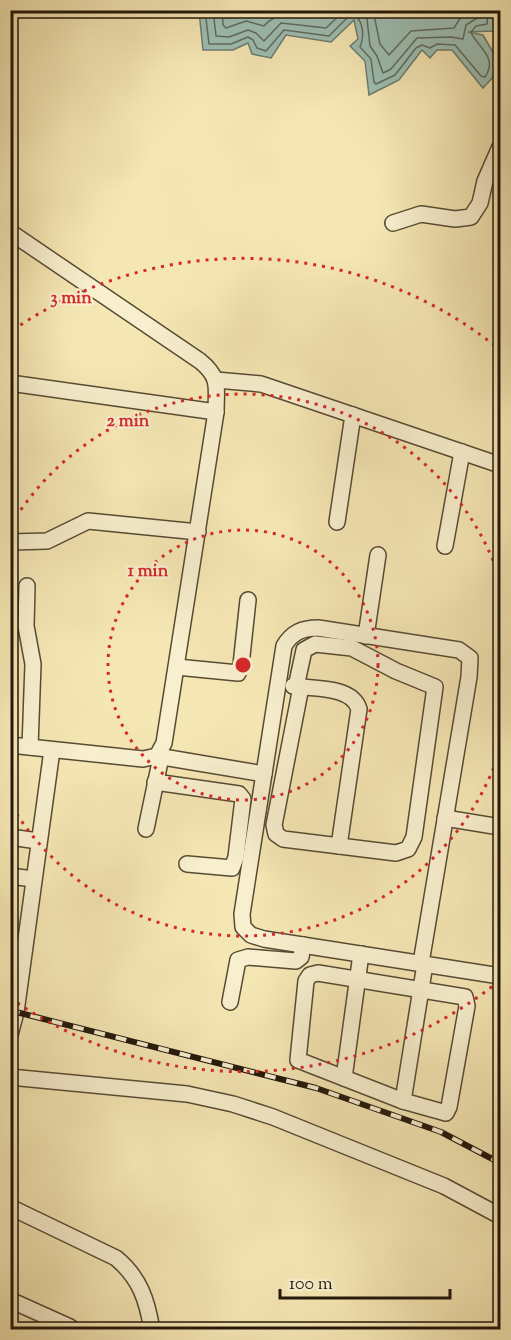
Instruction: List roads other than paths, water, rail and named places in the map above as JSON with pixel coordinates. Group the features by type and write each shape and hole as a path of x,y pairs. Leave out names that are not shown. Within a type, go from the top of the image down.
{"street":[{"path":"393,224 421,214 455,219 471,217 480,203 485,182 501,147"},
{"path":"10,232 200,361 212,370 216,380 216,412 177,667 146,829"},
{"path":"216,380 261,384 501,465"},
{"path":"10,383 216,412"},
{"path":"338,522 353,416"},
{"path":"445,546 462,452"},
{"path":"10,542 46,541 88,521 198,532"},
{"path":"366,636 378,555"},
{"path":"27,586 26,626 31,641 33,664 30,747"},
{"path":"177,667 238,673 241,665 248,600"},
{"path":"403,1101 421,989 423,963 445,818 469,677 470,658 459,650 318,628 299,631 284,646 242,914 243,927 257,937 303,945 423,963 501,976"},
{"path":"315,644 358,650 396,671 433,685 436,690 412,843 408,849 396,853 339,846 284,838 275,832 304,650 315,644"},
{"path":"278,684 347,694 353,697 359,710 339,846"},
{"path":"10,745 143,759 159,756 264,774"},
{"path":"10,1035 17,956 33,879 52,750"},
{"path":"155,782 238,794 243,799 236,856 232,868 187,864"},
{"path":"445,818 501,827"},
{"path":"10,837 38,841"},
{"path":"10,876 33,879"},
{"path":"230,1002 238,960 248,957 296,960 301,957 303,945"},
{"path":"344,1078 361,954"},
{"path":"318,973 358,978 462,996 467,1001 447,1112 440,1114 403,1101 303,1063 297,1057 306,981 310,975 318,973"},
{"path":"10,1077 179,1093 233,1104 273,1117 444,1186 501,1216"},
{"path":"10,1207 116,1258 130,1269 146,1299 152,1329"},
{"path":"10,1300 70,1327"}],"water":[{"path":"199,11 494,11 494,31 468,32 483,35 494,54 494,76 483,88 452,50 437,50 430,58 422,50 399,80 369,95 365,61 350,46 358,39 354,20 331,42 286,35 271,58 252,54 248,43 233,50 203,50"}],"railway":[{"path":"10,1016 16,1012 316,1088 441,1132 500,1163"}]}
